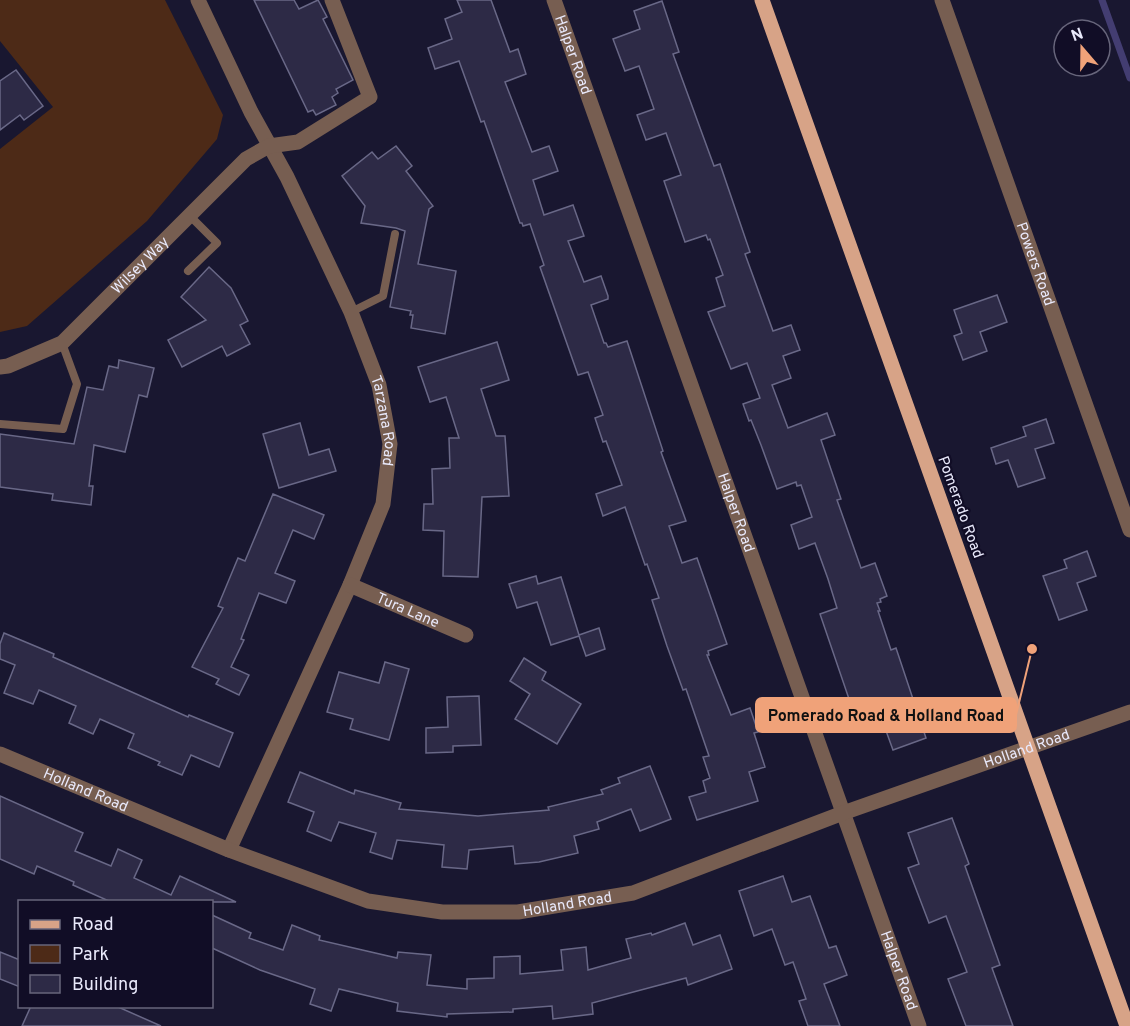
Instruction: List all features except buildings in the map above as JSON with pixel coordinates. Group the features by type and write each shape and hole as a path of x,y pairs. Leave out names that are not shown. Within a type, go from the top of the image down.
{"main road":[{"name":"Pomerado Road","path":"762,0 1127,1026"}],"street":[{"name":"Tarzana Road","path":"198,0 269,146 287,177 351,312 379,385 390,444 382,504 350,585 229,850"},
{"path":"269,146 298,142 370,97 332,0"},
{"name":"Halper Road","path":"554,0 919,1026"},
{"name":"Powers Road","path":"942,0 1130,530"},
{"name":"Wilsey Way","path":"0,367 8,366 62,343 246,159 269,146"},
{"name":"Tura Lane","path":"350,585 466,635"},
{"name":"Holland Road","path":"0,754 229,850 368,901 442,912 519,912 633,893 843,813 1130,712"}],"lane":[{"path":"188,271 217,243 190,216"},
{"path":"351,312 383,296 395,234"},
{"path":"0,424 63,429 77,384 62,343"}],"green space":[{"path":"0,0 165,0 223,115 217,139 147,221 27,326 0,332 0,149 53,107 0,41"}],"waterway":[{"path":"1102,0 1130,78"}],"place":[{"name":"Pomerado Road & Holland Road","path":"1032,649"}]}
